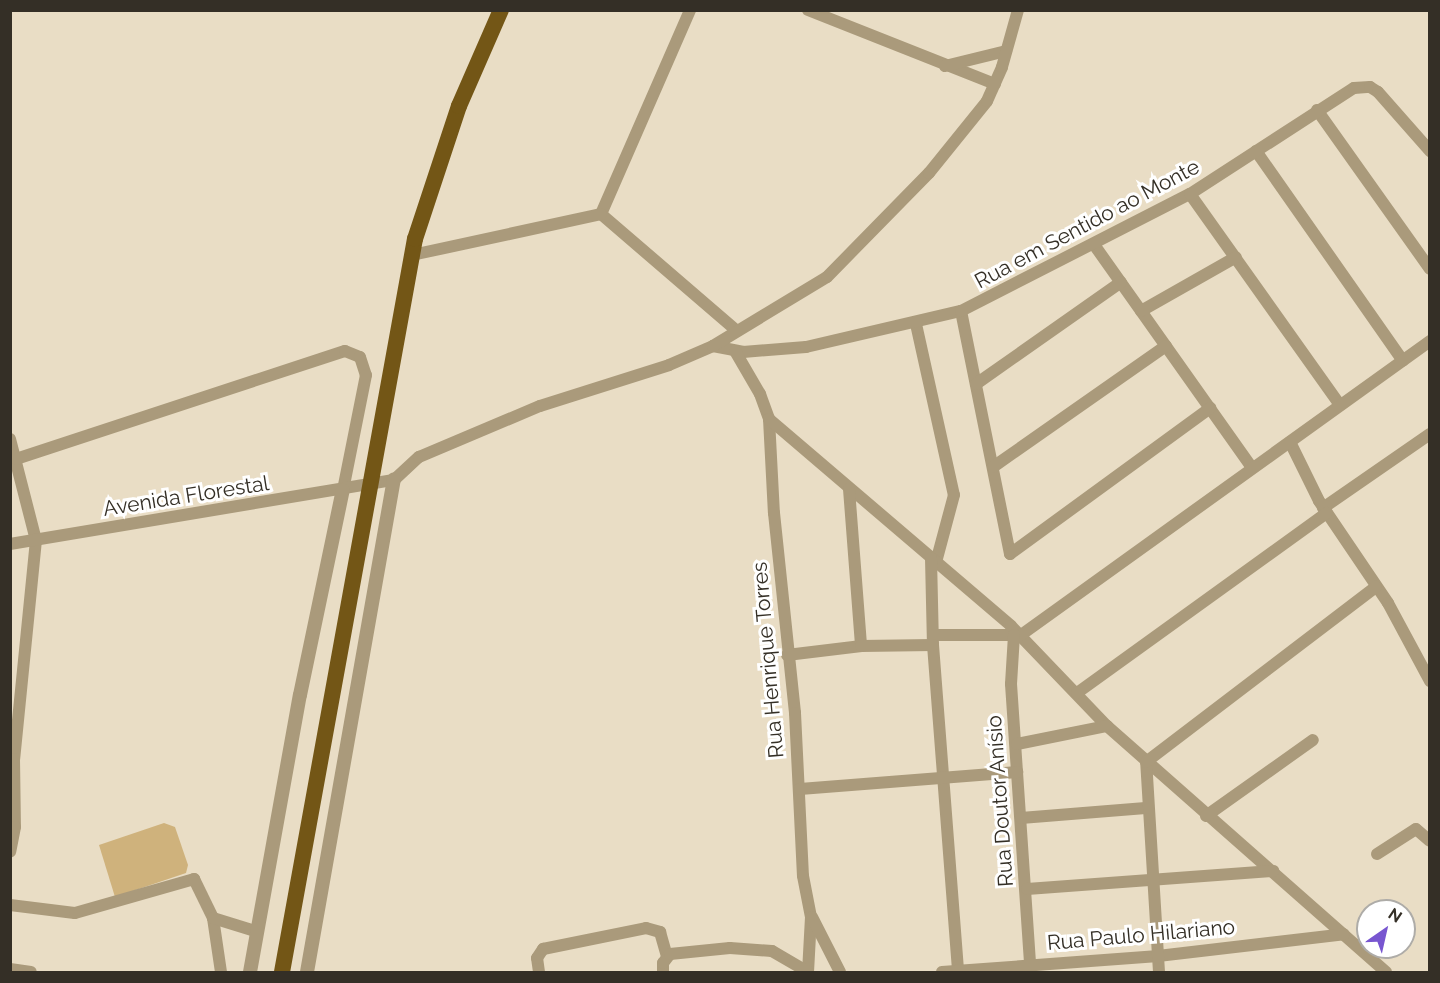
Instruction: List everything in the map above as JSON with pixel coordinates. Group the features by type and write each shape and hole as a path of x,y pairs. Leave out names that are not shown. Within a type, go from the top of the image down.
{"highway":[{"path":"282,972 368,485 412,255 446,141 501,10"}],"street":[{"path":"601,214 690,10"},
{"path":"808,10 995,84"},
{"path":"306,972 394,480 419,458 540,406 669,365 713,346 809,290 852,254 929,172 987,101 995,84 1018,10"},
{"path":"945,66 1006,51"},
{"name":"Rua em Sentido ao Monte","path":"713,346 735,351 806,347 916,324 961,311 1095,246 1191,194 1354,88 1370,87 1389,101 1430,152"},
{"path":"1317,110 1430,269"},
{"path":"1256,151 1402,361"},
{"path":"1191,194 1340,405"},
{"path":"412,255 601,214"},
{"path":"601,214 737,331"},
{"path":"1095,246 1251,466"},
{"path":"1141,311 1236,257"},
{"path":"976,384 1121,282"},
{"path":"961,311 1010,554 1210,408"},
{"path":"916,324 954,495 934,560 933,640 958,970"},
{"path":"787,655 861,646 1017,635 1251,466 1290,442 1430,342"},
{"path":"993,467 1166,346"},
{"path":"16,459 345,351 360,357 366,375 255,930 250,972"},
{"name":"Rua Henrique Torres","path":"735,351 760,394 769,418 800,789 803,876 812,917 808,972"},
{"path":"769,418 934,560 1017,635 1146,762 1386,972"},
{"path":"1077,693 1430,434"},
{"path":"10,439 36,540 14,759 13,827 10,852"},
{"path":"1290,442 1325,511 1376,586 1430,681"},
{"name":"Avenida Florestal","path":"10,544 394,480"},
{"path":"849,489 861,646"},
{"path":"1146,762 1376,586"},
{"name":"Rua Doutor Anísio","path":"1017,635 1011,684 1027,889 1025,929 1030,964"},
{"path":"1017,744 1107,726"},
{"path":"1206,816 1313,740"},
{"path":"1146,762 1150,879 1159,972"},
{"path":"800,789 1017,772"},
{"path":"1022,818 1146,808"},
{"path":"1377,854 1416,829 1430,841"},
{"path":"1027,889 1273,871"},
{"path":"10,905 75,913 194,879 213,918 221,972"},
{"path":"812,917 840,972"},
{"path":"213,918 255,930"},
{"path":"539,972 537,958 543,949 646,928 660,932 667,956 663,972"},
{"name":"Rua Paulo Hilariano","path":"942,972 998,970 1030,964 1158,956 1344,934"},
{"path":"667,956 687,951 764,949 808,972"},
{"path":"10,969 31,972"}],"shaded area":[{"path":"164,823 175,827 188,865 186,873 115,897 99,845"}]}
